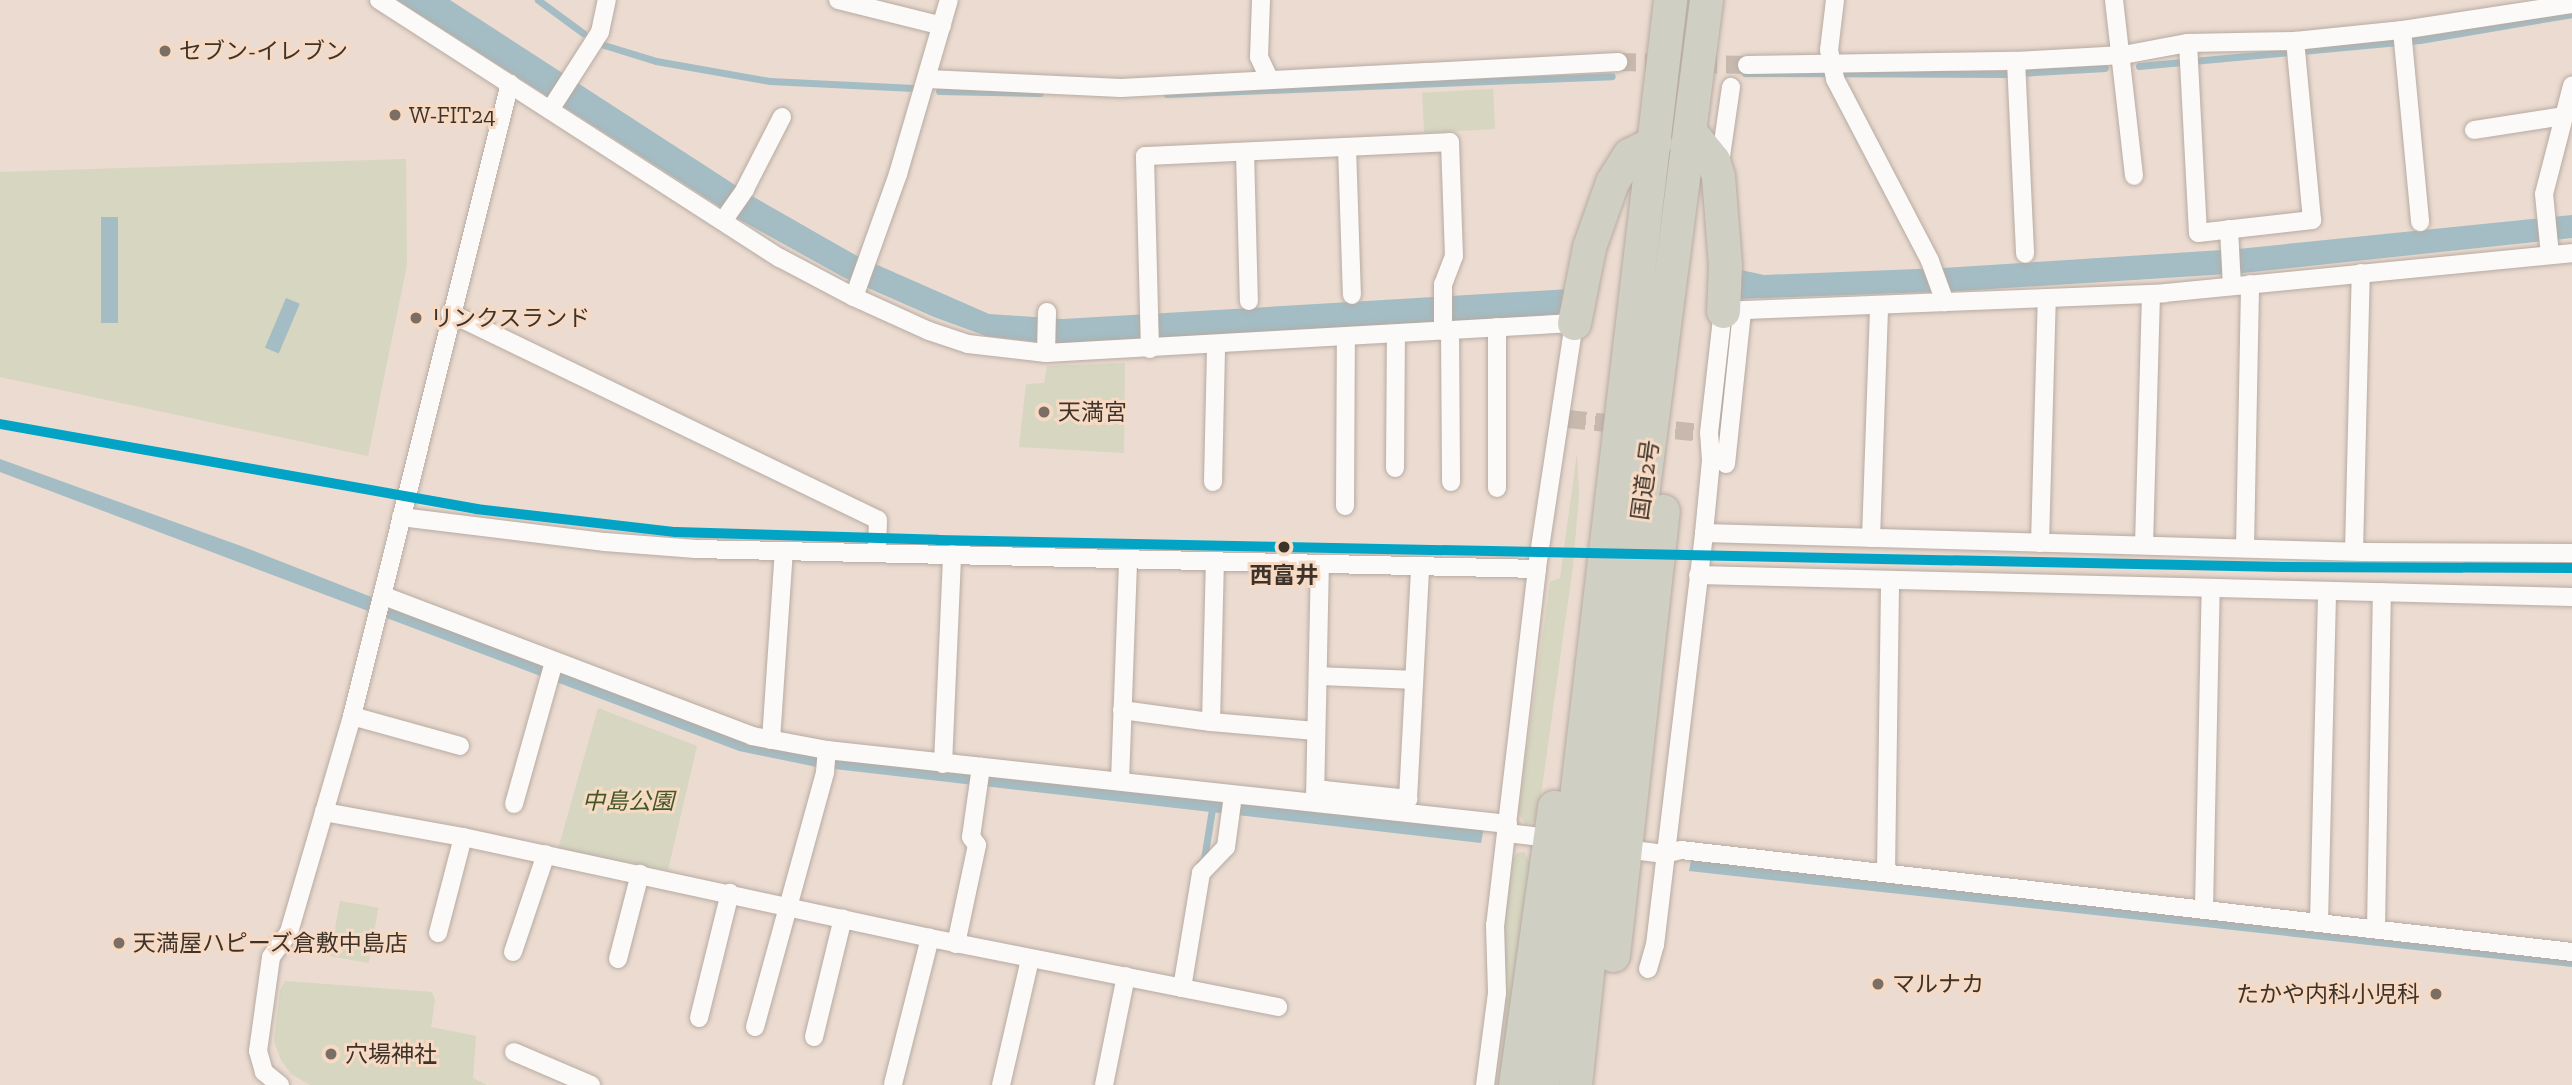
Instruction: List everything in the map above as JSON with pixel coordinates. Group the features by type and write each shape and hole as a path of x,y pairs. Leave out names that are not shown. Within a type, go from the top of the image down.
{"highway":[{"name":"国道2号","path":"1575,1085 1607,663 1621,404 1656,142 1670,0"},
{"name":"国道2号","path":"1542,1085 1607,663 1679,229 1706,0"},
{"path":"1691,133 1713,160 1718,176 1725,265 1732,312"},
{"path":"1574,323 1589,247 1612,182 1629,155 1656,142"},
{"path":"1597,1085 1655,592 1672,406 1679,229"},
{"path":"1515,1085 1595,492 1621,404"}],"street":[{"path":"379,0 510,83 552,106 725,218 780,258 856,292 929,331 968,344 1014,352 1149,345 1216,345 1396,334 1445,328 1574,323 1563,419 1537,569 1495,925 1497,993 1485,1085"},
{"path":"552,106 600,32 607,0"},
{"path":"838,0 942,26"},
{"path":"856,292 870,259 928,79 949,0"},
{"path":"1261,0 1259,57 1269,78"},
{"path":"1835,0 1829,50 1833,70 1933,268 1944,298"},
{"path":"2114,0 2123,55 2134,176"},
{"path":"1747,65 1833,70 2123,55 2189,56 2402,31 2572,4"},
{"path":"2402,31 2420,222"},
{"path":"2189,56 2198,233 2230,238 2312,220 2295,42"},
{"path":"928,79 1121,88 1269,78 1618,62"},
{"path":"2016,62 2025,254"},
{"path":"280,1085 264,1072 258,1051 271,957 289,932 352,716 381,606 450,313 510,83"},
{"path":"2549,248 2544,194 2572,86"},
{"path":"1718,176 1724,152 1731,87"},
{"path":"2474,130 2564,116"},
{"path":"725,218 745,189 782,117"},
{"path":"1149,345 1145,156 1450,142 1454,256 1442,295 1451,482"},
{"path":"1347,147 1352,295"},
{"path":"1245,152 1249,301"},
{"path":"2230,238 2238,283 2245,548"},
{"path":"1732,312 1879,306 1944,298 2048,299 2151,293 2361,273 2549,248 2572,253"},
{"path":"2354,551 2361,273"},
{"path":"2144,545 2151,293"},
{"path":"2040,543 2048,299"},
{"path":"1871,538 1879,306"},
{"path":"1648,969 1655,945 1711,460 1706,433 1732,312"},
{"path":"1726,464 1732,312"},
{"path":"450,313 878,520 877,553"},
{"path":"1046,314 1046,349"},
{"path":"1497,327 1497,488"},
{"path":"1395,468 1396,334"},
{"path":"1345,506 1346,337"},
{"path":"1213,482 1216,345"},
{"path":"401,517 605,542 784,551 1537,569"},
{"path":"1703,533 2354,551 2572,553"},
{"path":"771,740 784,551"},
{"path":"943,764 952,554"},
{"path":"1120,781 1128,559"},
{"path":"1211,722 1215,561"},
{"path":"1316,796 1320,564"},
{"path":"381,606 552,670 826,760 943,764 980,776 1120,781 1232,805 1316,796 1408,799 1420,566"},
{"path":"1698,575 2572,597"},
{"path":"1886,873 1890,580"},
{"path":"2204,909 2211,588"},
{"path":"2319,922 2327,591"},
{"path":"2376,929 2382,592"},
{"path":"514,804 552,670"},
{"path":"1318,676 1413,680"},
{"path":"1122,710 1211,722 1316,731"},
{"path":"352,716 460,746"},
{"path":"755,1027 826,760"},
{"path":"956,944 977,845 971,837 980,776"},
{"path":"1316,796 1550,838"},
{"path":"1182,988 1201,873 1226,847 1232,805"},
{"path":"324,812 463,837 956,944 1278,1007"},
{"path":"438,933 463,837"},
{"path":"1625,849 1665,854 1681,850 2572,952"},
{"path":"513,952 546,854"},
{"path":"618,959 640,874"},
{"path":"699,1018 730,893"},
{"path":"814,1037 843,918"},
{"path":"893,1084 930,938"},
{"path":"1001,1085 1030,958"},
{"path":"1104,1085 1126,976"},
{"path":"514,1052 591,1085"}],"green space":[{"path":"1493,89 1495,129 1424,133 1422,93"},
{"path":"406,159 407,265 368,456 0,377 0,172"},
{"path":"1125,363 1124,453 1019,447 1026,384 1044,383 1047,366"},
{"path":"1577,453 1579,496 1573,566 1538,816 1532,823 1526,824 1518,813 1550,582 1560,578"},
{"name":"中島公園","path":"598,708 697,746 668,870 558,849"},
{"path":"1524,852 1531,863 1509,1085 1498,1085 1505,1021 1505,922 1512,860 1517,853"},
{"path":"340,901 378,908 369,963 330,956"},
{"path":"285,981 432,992 435,1000 431,1027 476,1036 473,1078 487,1085 310,1085 291,1074 281,1060 274,1041 280,991"}],"water":[{"path":"397,0 450,0 752,196 857,256 989,314 1063,319 1570,289 1567,307 1557,315 1056,344 986,336 934,317 843,277 742,221"},
{"path":"2572,215 2572,238 2243,273 1960,291 1736,299 1732,268 1764,275 1943,268 2238,249"},
{"path":"101,217 118,217 118,323 101,323"},
{"path":"286,298 300,304 279,354 265,348"},
{"path":"0,459 241,546 742,742 1226,803 1484,827 1481,843 817,767 739,751 0,472"},
{"path":"1691,860 2572,961 2572,967 1689,871"}],"waterway":[{"path":"538,0 583,33"},
{"path":"2139,66 2420,40 2572,14"},
{"path":"604,45 656,61 770,81 914,88"},
{"path":"1745,73 2003,74 2105,68"},
{"path":"1167,94 1612,76"},
{"path":"939,91 1040,93"},
{"path":"1200,863 1204,859 1212,809"}],"tunnel":[{"path":"1618,62 1747,65"},
{"path":"1568,419 1702,433"}],"railway":[{"path":"0,424 155,452"}],"transit line":[{"path":"0,424 476,509 676,532 938,540 2284,567 2572,568"}],"place":[{"name":"セブン-イレブン","path":"165,51"},
{"name":"W-FIT24","path":"395,115"},
{"name":"リンクスランド","path":"416,318"},
{"name":"天満宮","path":"1044,412"},
{"name":"西富井","path":"1284,547"},
{"name":"天満屋ハピーズ倉敷中島店","path":"119,943"},
{"name":"マルナカ","path":"1878,984"},
{"name":"たかや内科小児科","path":"2436,994"},
{"name":"穴場神社","path":"331,1054"}]}
